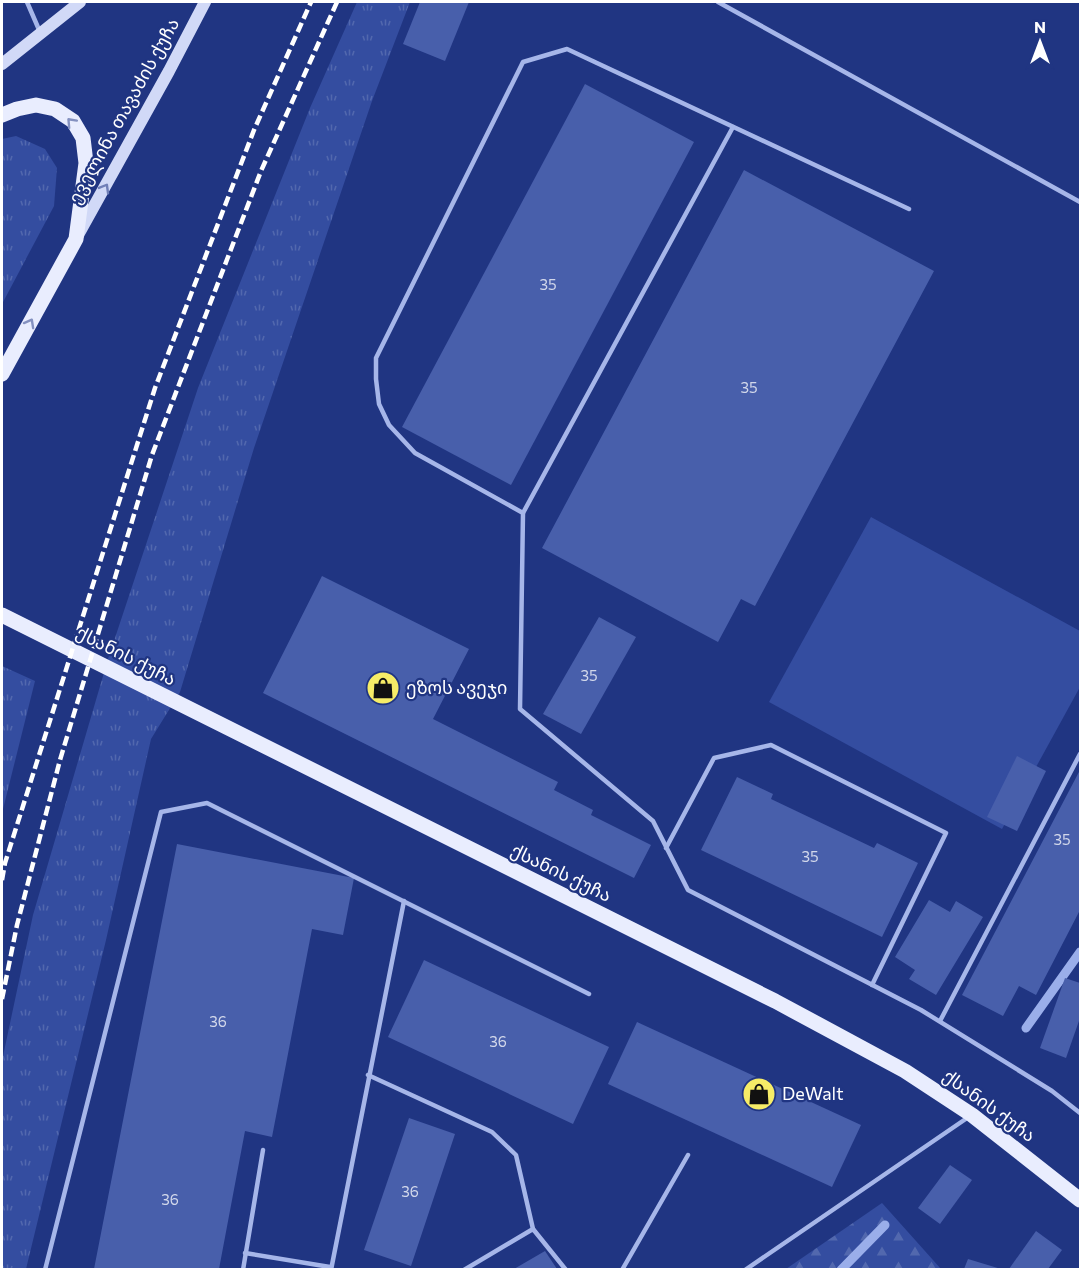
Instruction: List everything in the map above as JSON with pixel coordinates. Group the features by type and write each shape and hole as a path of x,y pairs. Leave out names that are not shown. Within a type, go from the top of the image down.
{"main road":[{"path":"2,64 80,2"},
{"name":"ეველინა თავაძის ქუჩა","path":"2,374 164,81 205,2"},
{"name":"ეველინა თავაძის ქუჩა","path":"2,115 36,105 55,109 73,121 83,138 86,163 76,239"},
{"name":"ქსანის ქუჩა","path":"2,615 775,1001 905,1071 972,1115 1080,1200"}],"lane":[{"path":"27,2 40,32"},
{"path":"718,2 1080,202"},
{"path":"523,513 415,453 389,425 379,404 376,358 523,62 567,49 909,209"},
{"path":"733,127 523,513 520,709 653,821 688,890 940,1021 1052,1091 1080,1113"},
{"path":"666,848 714,758 771,745 946,833 872,985"},
{"path":"940,1021 1080,754"},
{"path":"45,1269 161,812 207,803 589,994"},
{"path":"245,1253 330,1268 404,901"},
{"path":"368,1075 492,1132 516,1155 533,1229 566,1269"},
{"path":"745,1269 972,1115"},
{"path":"243,1269 263,1150"},
{"path":"622,1269 688,1155"},
{"path":"464,1269 533,1229"}],"green space":[{"path":"357,2 410,2 372,101 254,448 180,692 151,739 106,940 26,1269 2,1270 2,1061 33,915 108,659 198,388 310,108"},
{"path":"16,136 45,149 57,168 54,206 2,304 2,139"},
{"path":"871,517 1080,631 1080,687 1002,829 769,702"},
{"path":"2,666 35,681 2,813"},
{"path":"882,1203 941,1269 786,1269"}],"building":[{"path":"420,2 469,2 445,61 403,44"},
{"path":"585,84 694,142 511,485 402,427"},
{"path":"744,170 934,271 755,606 741,599 718,642 542,548"},
{"path":"322,576 469,649 433,719 558,782 554,790 593,810 591,815 651,845 634,878 263,693"},
{"path":"599,617 636,637 581,734 543,714"},
{"path":"1017,756 1046,771 1017,831 987,817"},
{"path":"1080,770 1080,910 1036,995 1019,986 1003,1016 962,995"},
{"path":"737,777 773,794 771,799 874,848 877,843 918,863 882,937 701,850"},
{"path":"177,844 354,878 343,935 312,929 272,1137 245,1131 219,1269 94,1269"},
{"path":"929,900 950,912 956,901 983,917 936,995 909,979 915,970 895,957"},
{"path":"424,960 609,1047 573,1124 388,1037"},
{"path":"1065,978 1080,983 1080,1018 1066,1058 1040,1048"},
{"path":"637,1022 861,1125 832,1187 608,1084"},
{"path":"409,1118 455,1134 411,1266 364,1250"},
{"path":"950,1165 972,1180 940,1224 918,1208"},
{"path":"1036,1231 1062,1250 1048,1269 1009,1269"},
{"path":"545,1251 557,1269 514,1269"},
{"path":"968,1259 1001,1269 964,1269"}],"waterway":[{"path":"1026,1028 1080,952"},
{"path":"841,1270 885,1225"}],"railway":[{"path":"2,880 5,863 155,388 254,130 311,2"},
{"path":"2,999 17,925 60,760 152,455 261,171 337,2"}],"place":[{"name":"ეზოს ავეჯი","path":"383,688"},
{"name":"DeWalt","path":"759,1094"}]}
